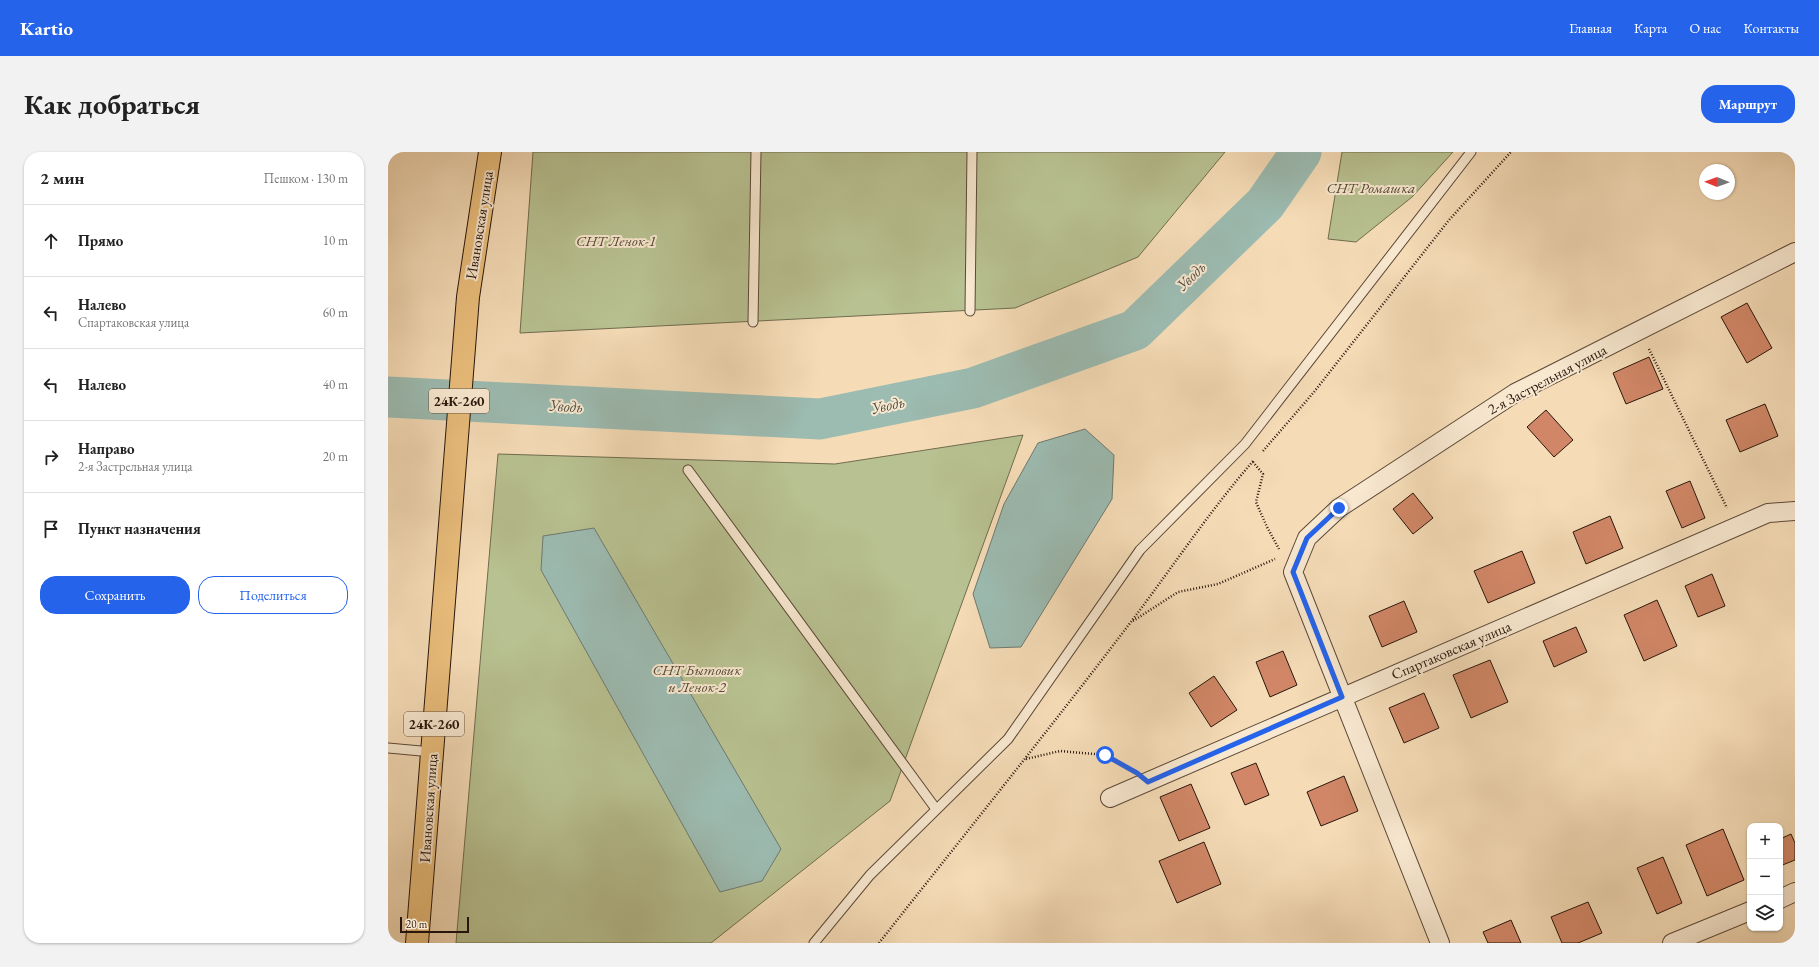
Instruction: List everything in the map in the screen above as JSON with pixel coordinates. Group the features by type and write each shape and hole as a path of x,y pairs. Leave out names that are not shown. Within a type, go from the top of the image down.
{"main road":[{"name":"Ивановская улица","path":"417,943 468,297 490,152"}],"street":[{"name":"2-я Застрельная улица","path":"1293,572 1307,538 1339,508 1515,393 1795,252"},
{"name":"Спартаковская улица","path":"1110,798 1736,526 1768,513 1795,512"},
{"path":"1293,572 1440,943"},
{"path":"1783,898 1795,892"},
{"path":"1672,943 1747,912"}],"lane":[{"path":"753,322 756,152"},
{"path":"970,311 972,152"},
{"path":"814,943 870,875 1008,739 1140,550 1245,444 1472,152"},
{"path":"688,470 936,810"},
{"path":"388,748 432,752"}],"path":[{"path":"879,943 1131,623 1227,492 1314,392 1449,220 1511,152"},
{"path":"1640,330 1736,526"},
{"path":"1253,462 1263,474 1256,502 1267,528 1293,572"},
{"path":"1131,623 1178,592 1218,584 1283,555"},
{"path":"1025,759 1060,751 1105,755 1137,773 1148,782"}],"green space":[{"name":"СНТ Ленок-1","path":"533,152 1225,152 1138,257 1015,308 520,333"},
{"name":"СНТ Ромашка","path":"1342,152 1453,152 1412,197 1356,242 1328,239"},
{"name":"СНТ Бытовик и Ленок-2","path":"1023,435 890,801 711,943 456,943 498,454 835,464"}],"water":[{"path":"1085,429 1114,455 1112,499 1021,647 990,648 973,594 1004,504 1038,443"},
{"path":"594,528 781,849 762,881 720,892 541,570 543,536"}],"building":[{"path":"1747,303 1772,348 1747,363 1721,317"},
{"path":"1649,357 1663,389 1626,404 1613,373"},
{"path":"1765,404 1778,436 1740,452 1726,420"},
{"path":"1546,410 1573,440 1554,457 1527,427"},
{"path":"1690,481 1705,518 1682,528 1666,491"},
{"path":"1413,493 1433,518 1413,534 1393,509"},
{"path":"1610,516 1623,548 1586,564 1573,532"},
{"path":"1522,551 1535,583 1488,603 1474,571"},
{"path":"1712,574 1725,606 1698,617 1685,586"},
{"path":"1657,600 1677,646 1644,661 1624,615"},
{"path":"1404,601 1417,632 1382,647 1369,616"},
{"path":"1576,627 1587,652 1554,667 1543,641"},
{"path":"1283,651 1297,685 1270,697 1256,662"},
{"path":"1490,660 1508,702 1471,718 1453,675"},
{"path":"1214,676 1237,710 1211,727 1189,693"},
{"path":"1424,693 1439,728 1404,743 1389,708"},
{"path":"1256,763 1269,795 1245,805 1231,773"},
{"path":"1344,776 1358,811 1321,826 1307,792"},
{"path":"1191,784 1210,828 1179,841 1160,797"},
{"path":"1723,829 1744,880 1707,896 1686,845"},
{"path":"1791,834 1795,843 1795,860 1783,865 1783,859 1783,838"},
{"path":"1204,842 1221,884 1177,903 1159,861"},
{"path":"1663,857 1682,903 1657,914 1637,868"},
{"path":"1588,902 1602,933 1578,943 1562,943 1551,917"},
{"path":"1511,920 1521,943 1488,943 1483,932"}],"waterway":[{"name":"Уводь","path":"388,397 820,419 973,388 1135,330 1265,204 1301,152"}],"route":[{"path":"1105,755 1137,773 1148,782 1342,697 1293,572 1307,538 1339,508"}]}
